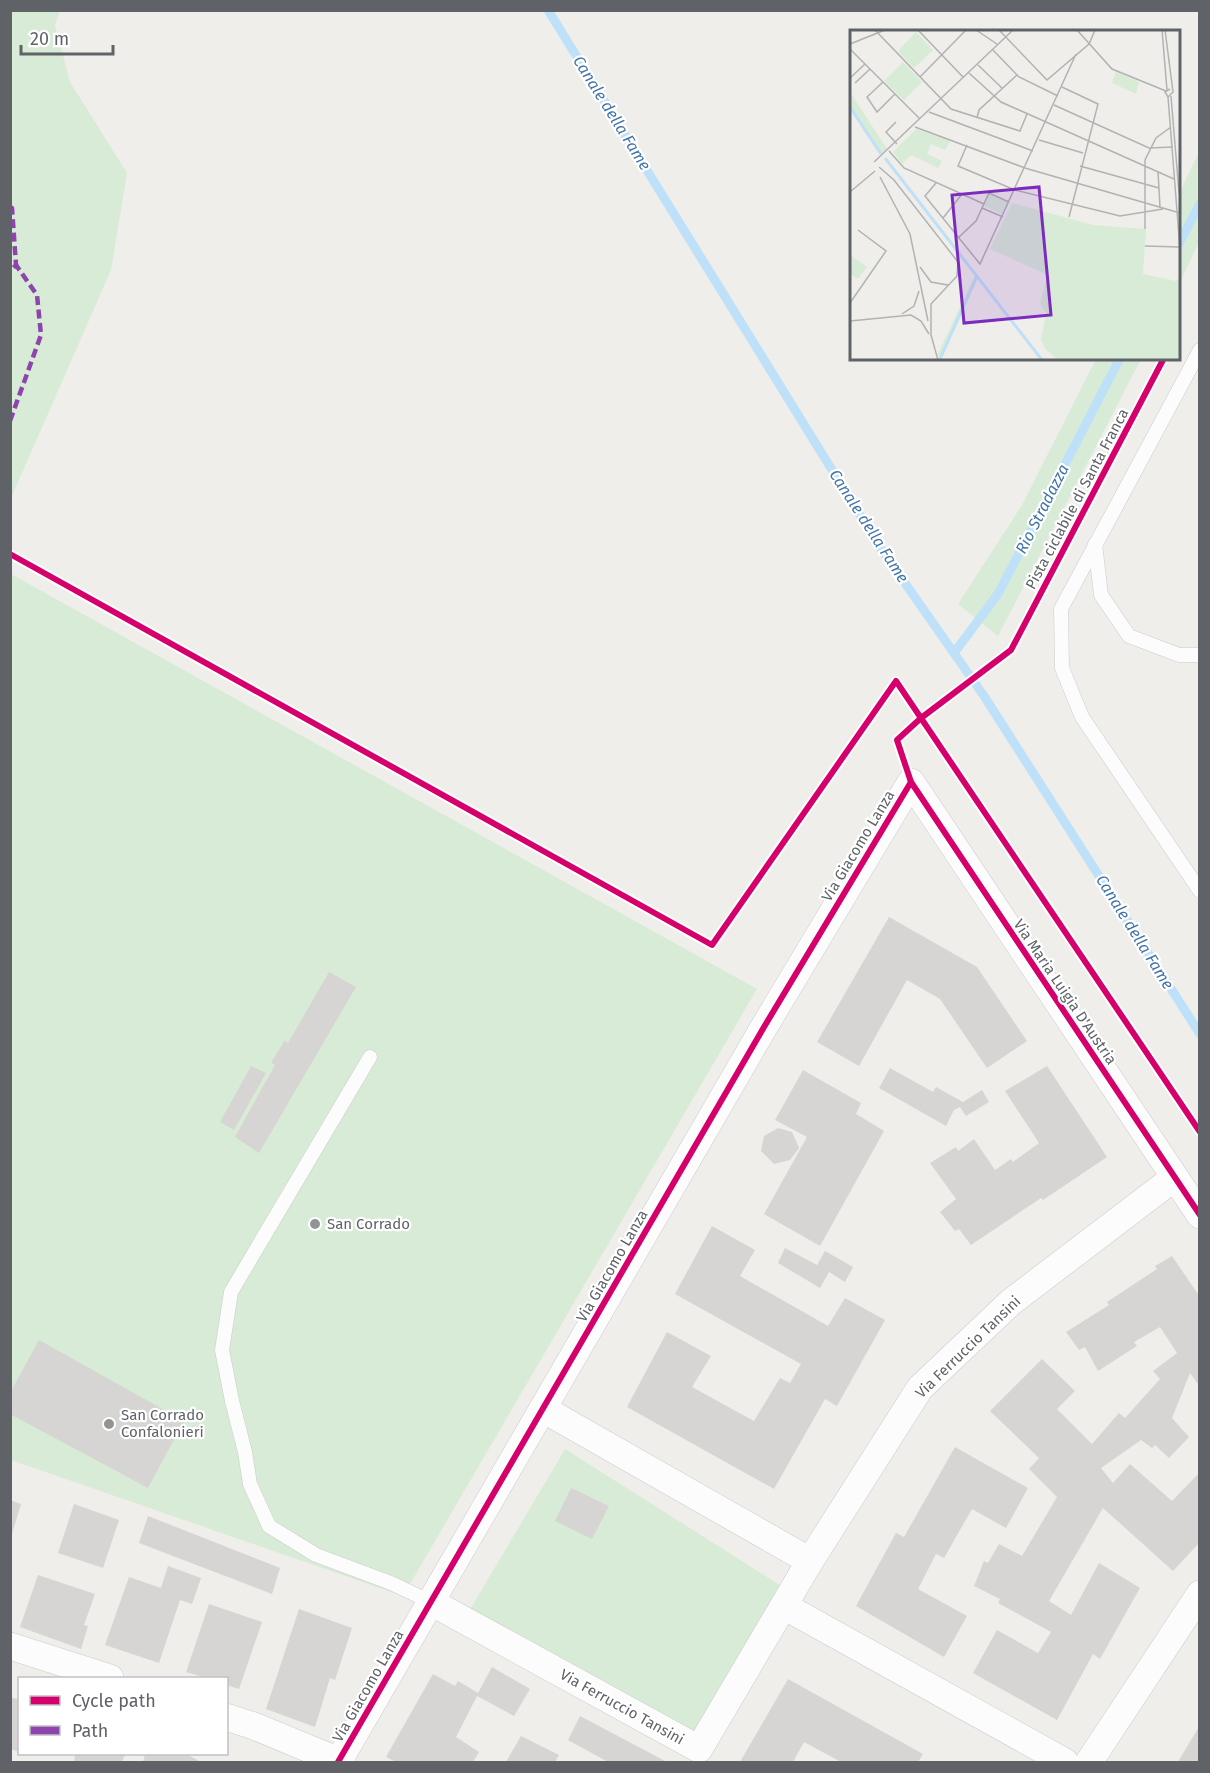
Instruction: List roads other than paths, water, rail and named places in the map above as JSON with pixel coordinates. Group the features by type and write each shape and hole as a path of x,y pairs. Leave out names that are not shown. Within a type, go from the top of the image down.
{"street":[{"name":"Via Maria Luigia D'Austria","path":"911,782 1200,1215"},
{"name":"Via Giacomo Lanza","path":"339,1762 764,1027 911,782"},
{"name":"Via Ferruccio Tansini","path":"431,1602 699,1749 810,1561 920,1388 1011,1302 1174,1178"},
{"path":"543,1409 810,1561"},
{"path":"1089,1762 1200,1594"},
{"path":"784,1606 1065,1762"},
{"path":"10,1646 107,1677"},
{"path":"228,1718 254,1726 339,1762"}],"lane":[{"path":"1200,350 1061,609 1062,668 1082,717 1200,891"},
{"path":"1095,544 1101,595 1129,636 1179,655 1200,655"},
{"path":"370,1057 231,1292 222,1350 250,1484 269,1526 316,1555 391,1583 431,1602"}],"waterway":[{"name":"Canale della Fame","path":"548,10 879,546 984,696 1200,1034"},
{"name":"Rio Stradazza","path":"1180,241 1200,204"},
{"name":"Rio Stradazza","path":"954,653 998,594 1119,360"}],"place":[{"name":"San Corrado","path":"315,1224"},
{"name":"San Corrado Confalonieri","path":"109,1424"}]}
